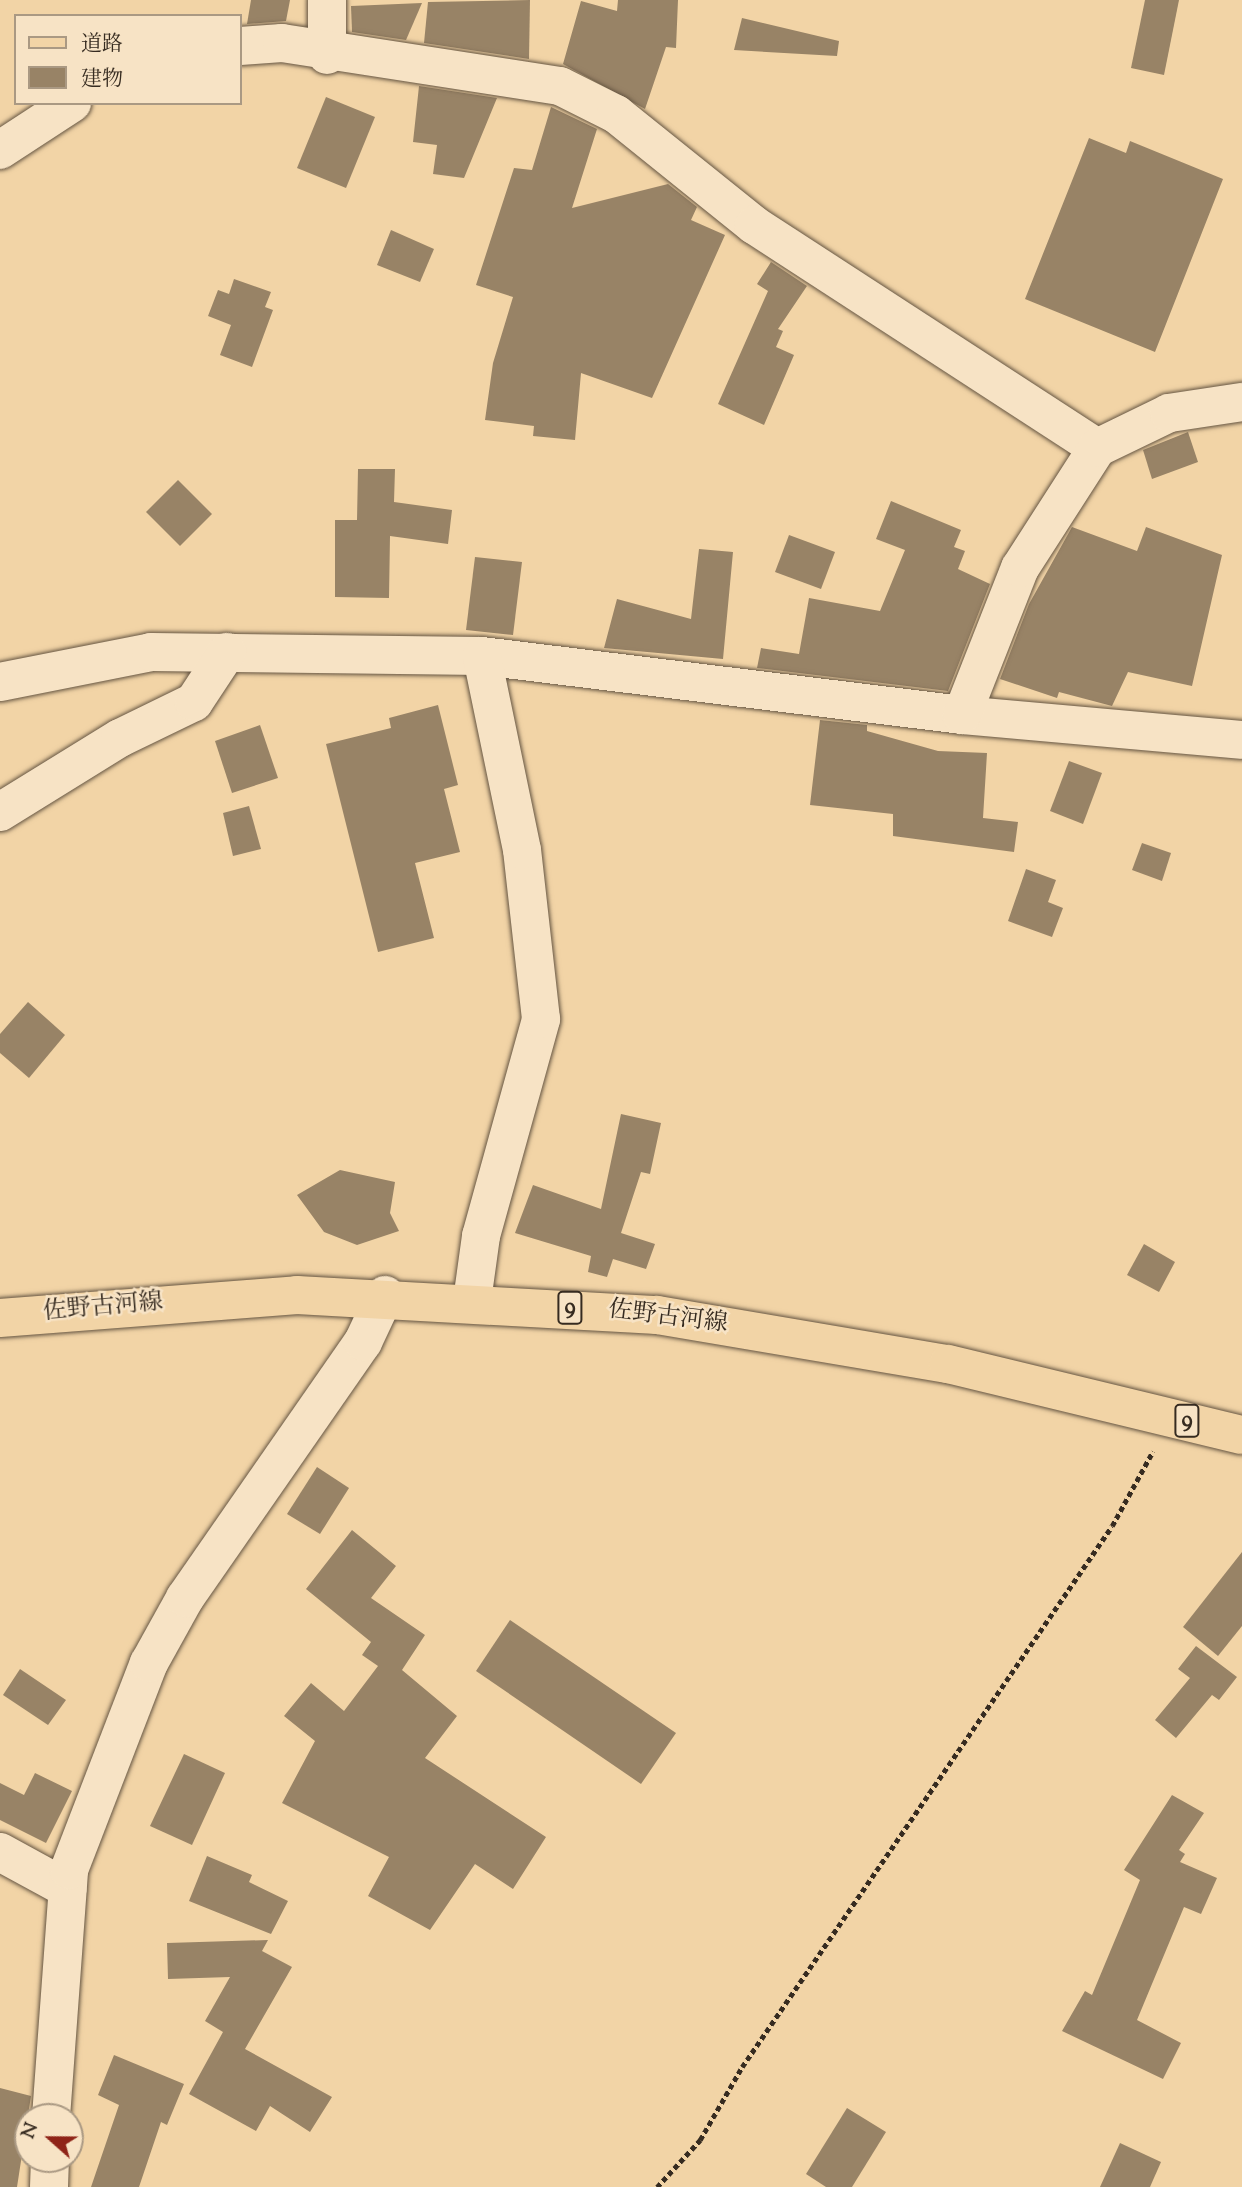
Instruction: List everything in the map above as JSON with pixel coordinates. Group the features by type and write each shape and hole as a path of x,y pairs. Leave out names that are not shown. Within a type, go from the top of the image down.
{"main road":[{"name":"佐野古河線","path":"0,1318 198,1300 385,1296 657,1315 804,1336 1242,1435"}],"street":[{"path":"327,0 327,55"},
{"path":"242,46 282,43 327,55 560,86 616,114 754,225 1097,449"},
{"path":"0,150 69,105"},
{"path":"962,715 1020,568 1097,449 1169,413 1242,402"},
{"path":"0,682 151,652 482,656 962,715 1242,740"},
{"path":"0,812 120,738 194,702 227,652"},
{"path":"472,1301 481,1236 541,1019 522,850 482,656"},
{"path":"52,2103 69,1870 149,1662 184,1598 363,1342 385,1296"},
{"path":"0,1852 68,1889"}],"path":[{"path":"657,2187 700,2140 742,2067 1112,1526 1171,1417"}],"building":[{"path":"251,0 290,0 286,21 247,24"},
{"path":"530,0 529,59 424,43 428,2"},
{"path":"618,0 678,0 676,48 666,47 645,109 563,64 581,1 617,11"},
{"path":"1145,0 1179,0 1164,75 1131,68"},
{"path":"422,3 406,40 352,32 351,6"},
{"path":"742,18 839,41 837,56 734,50"},
{"path":"419,86 497,98 464,178 433,174 437,145 413,142"},
{"path":"326,97 375,117 346,188 297,168"},
{"path":"551,107 597,129 572,208 668,184 697,207 691,220 725,235 652,398 581,373 575,440 533,436 534,426 485,420 493,363 513,297 476,285 514,168 532,170"},
{"path":"1089,138 1126,153 1130,141 1223,179 1155,352 1025,299"},
{"path":"391,230 434,249 420,282 377,265"},
{"path":"771,262 807,286 778,329 783,331 776,347 794,355 764,425 718,404 768,291 757,284"},
{"path":"234,279 271,292 265,307 273,310 252,367 220,355 231,325 208,316 218,290 229,294"},
{"path":"1188,432 1198,462 1152,479 1143,450"},
{"path":"358,469 395,469 394,502 452,510 448,544 390,536 389,598 335,597 335,520 357,520"},
{"path":"178,480 212,514 180,546 146,512"},
{"path":"891,501 961,530 954,547 965,551 958,569 990,584 948,691 757,668 761,648 799,654 809,598 880,611 905,550 876,539"},
{"path":"1072,527 1137,551 1146,527 1222,555 1192,686 1128,672 1112,706 1059,692 1057,698 1000,679 1029,604"},
{"path":"789,535 835,552 821,589 775,572"},
{"path":"699,549 733,552 723,659 604,648 617,599 691,619"},
{"path":"475,557 522,562 513,635 466,630"},
{"path":"438,705 458,785 444,789 460,852 415,863 434,938 378,952 326,744 391,728 389,718"},
{"path":"820,720 867,725 867,731 938,751 987,753 983,818 1018,822 1014,852 893,836 893,814 810,805"},
{"path":"260,725 278,778 232,793 215,741"},
{"path":"1069,761 1102,773 1083,824 1050,811"},
{"path":"249,806 261,849 233,856 223,813"},
{"path":"1142,843 1171,853 1162,881 1132,870"},
{"path":"1026,869 1056,880 1048,902 1063,908 1052,937 1008,921"},
{"path":"28,1002 65,1035 29,1078 0,1053 0,1034"},
{"path":"621,1114 661,1123 650,1174 641,1172 621,1233 655,1244 646,1269 613,1259 607,1277 588,1272 591,1256 515,1233 533,1185 601,1209"},
{"path":"340,1170 395,1182 390,1213 399,1231 357,1245 324,1232 297,1195"},
{"path":"1144,1244 1175,1262 1159,1292 1127,1275"},
{"path":"317,1467 349,1488 320,1534 287,1514"},
{"path":"352,1530 396,1566 371,1598 425,1635 402,1670 457,1716 425,1758 546,1837 513,1889 475,1864 430,1930 368,1896 389,1857 282,1803 315,1741 284,1716 311,1683 344,1711 378,1666 362,1655 371,1642 306,1589"},
{"path":"1242,1552 1242,1626 1218,1656 1183,1627"},
{"path":"510,1620 676,1733 641,1784 476,1671"},
{"path":"1196,1646 1237,1677 1219,1700 1212,1695 1176,1738 1155,1720 1190,1678 1178,1669"},
{"path":"20,1669 66,1700 48,1725 3,1695"},
{"path":"184,1754 225,1773 192,1845 150,1826"},
{"path":"35,1773 72,1791 46,1843 0,1820 0,1783 24,1795"},
{"path":"1172,1795 1204,1813 1179,1850 1185,1854 1180,1862 1217,1878 1201,1914 1184,1907 1137,2020 1181,2043 1163,2079 1062,2031 1085,1991 1092,1995 1140,1880 1124,1870"},
{"path":"207,1856 252,1875 249,1882 288,1901 271,1934 189,1901"},
{"path":"268,1940 262,1951 292,1967 245,2049 332,2097 310,2132 270,2106 256,2131 189,2094 223,2032 205,2021 230,1977 168,1979 167,1943"},
{"path":"114,2055 184,2084 167,2125 161,2122 139,2187 91,2187 119,2105 98,2095"},
{"path":"0,2088 31,2096 30,2103 14,2103 14,2173 19,2173 17,2187 0,2187"},
{"path":"847,2108 886,2132 852,2187 826,2187 806,2174"},
{"path":"1120,2143 1161,2162 1150,2187 1100,2187"}]}
